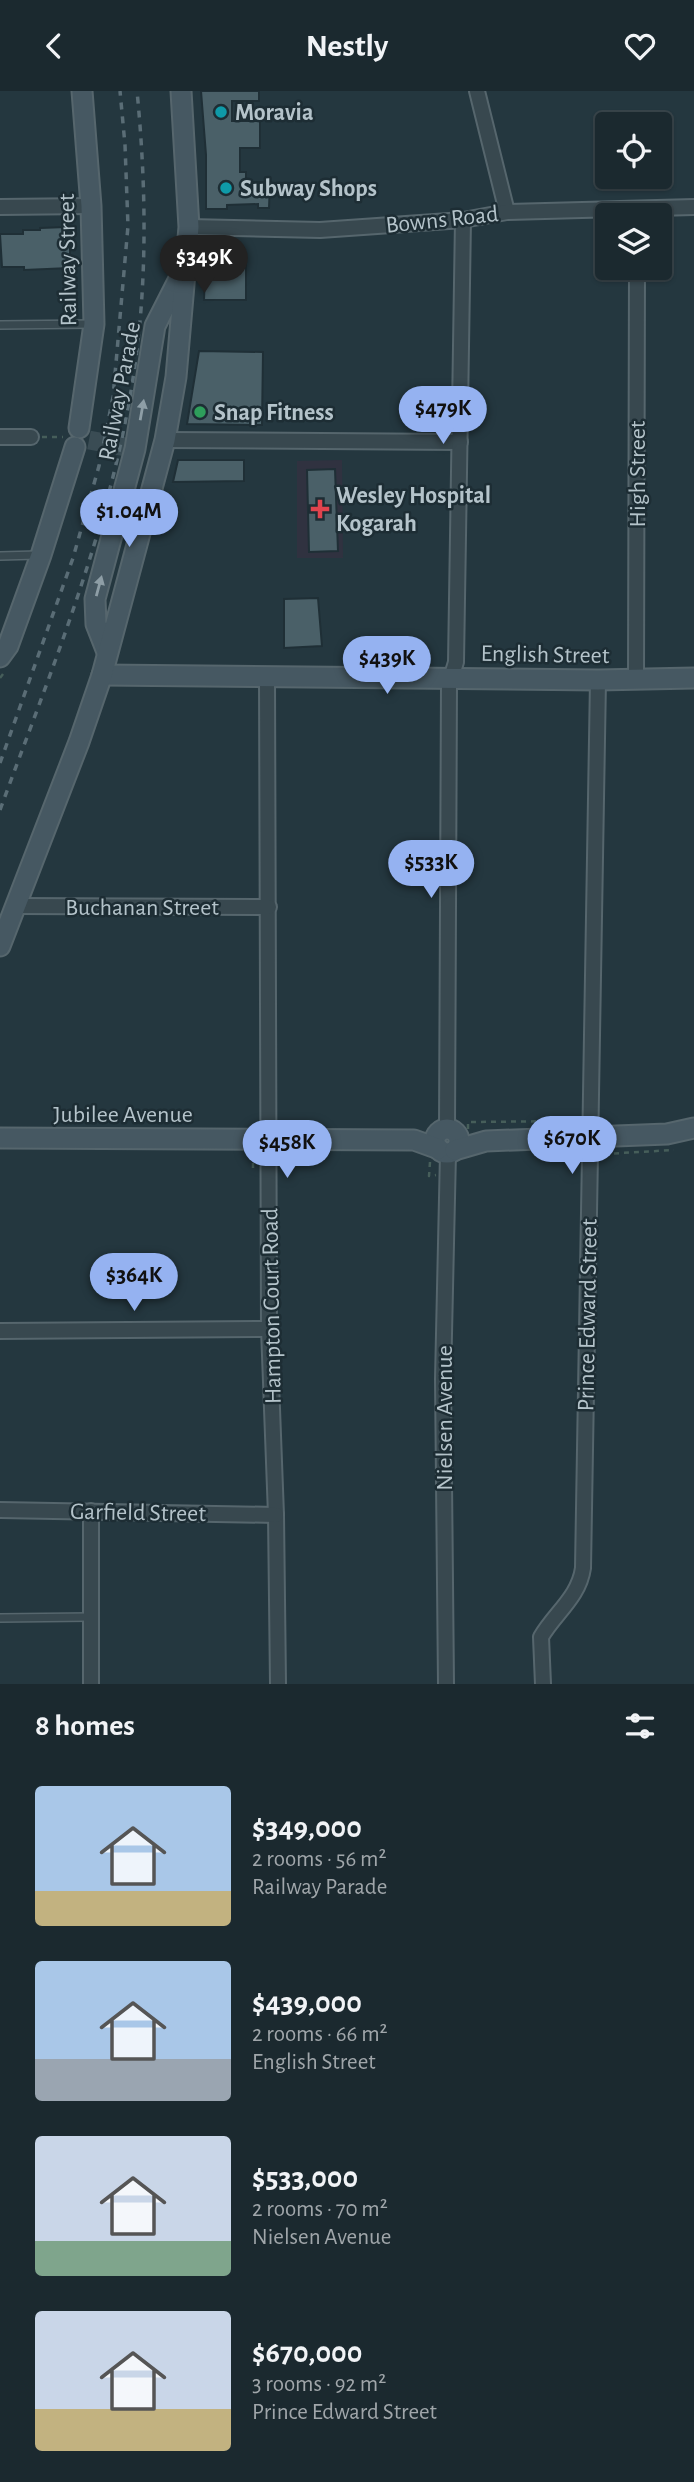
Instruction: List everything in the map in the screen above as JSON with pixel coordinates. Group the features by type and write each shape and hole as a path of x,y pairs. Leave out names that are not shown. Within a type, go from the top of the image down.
{"main road":[{"name":"Railway Street","path":"0,657 8,646 41,555 79,438 94,324 91,206 82,91"},
{"name":"Railway Parade","path":"0,946 102,675 165,440 176,377 189,227 181,91"},
{"name":"Railway Parade","path":"107,652 96,624 95,599 158,318 186,267"},
{"path":"153,337 164,320 182,321"},
{"name":"English Street","path":"102,675 598,680 694,678"},
{"path":"445,1143 667,1134 694,1128"},
{"name":"Jubilee Avenue","path":"0,1138 414,1140 445,1143"}],"street":[{"path":"477,91 507,212"},
{"path":"0,207 91,206"},
{"name":"Bowns Road","path":"672,209 694,207"},
{"name":"Bowns Road","path":"189,227 320,230 463,219 507,212 595,208"},
{"name":"Nielsen Avenue","path":"446,1684 443,1379 447,1175 445,1143 449,699 451,677 456,662 463,219"},
{"name":"High Street","path":"636,680 637,280"},
{"path":"0,437 31,437"},
{"path":"165,440 460,442"},
{"name":"Hampton Court Road","path":"267,675 269,1329 276,1515 278,1684"},
{"name":"Prince Edward Street","path":"542,1684 541,1637 576,1593 582,1580 583,1568 598,680"},
{"name":"Buchanan Street","path":"16,906 269,907"},
{"path":"0,1331 269,1329"},
{"name":"Garfield Street","path":"0,1510 276,1515"},
{"path":"91,1511 91,1684"}],"lane":[{"path":"0,325 94,324"},
{"path":"0,555 41,555"},
{"path":"0,1618 91,1617"}],"path":[{"path":"31,437 79,438"},
{"path":"445,1143 429,1176 447,1175"},
{"path":"253,1153 253,1168 269,1166"}],"shaded area":[{"name":"Wesley Hospital Kogarah","path":"342,460 343,558 297,558 297,461"}],"building":[{"path":"201,91 259,91 259,101 232,101 232,121 260,121 260,148 240,148 240,172 246,172 246,182 270,182 269,208 258,208 258,204 206,209 206,155"},
{"path":"66,227 66,234 70,234 70,268 24,270 24,267 2,267 0,234 23,234 23,230"},
{"path":"243,247 246,256 246,300 204,300 206,248"},
{"path":"199,351 263,352 262,425 187,424"},
{"path":"178,460 244,460 244,481 173,482"},
{"path":"335,469 338,551 309,552 307,470"},
{"path":"318,598 322,646 284,648 284,599"}],"tunnel":[{"path":"89,440 126,447"}],"railway":[{"path":"0,763 73,558 99,466 113,397 128,226 120,91"},
{"path":"0,810 74,609 105,506 129,402 143,286 143,169 137,91"}],"place":[{"name":"Moravia","path":"221,112"},
{"name":"Subway Shops","path":"226,188"},
{"name":"Snap Fitness","path":"200,412"},
{"name":"Wesley Hospital Kogarah","path":"320,509"}]}
